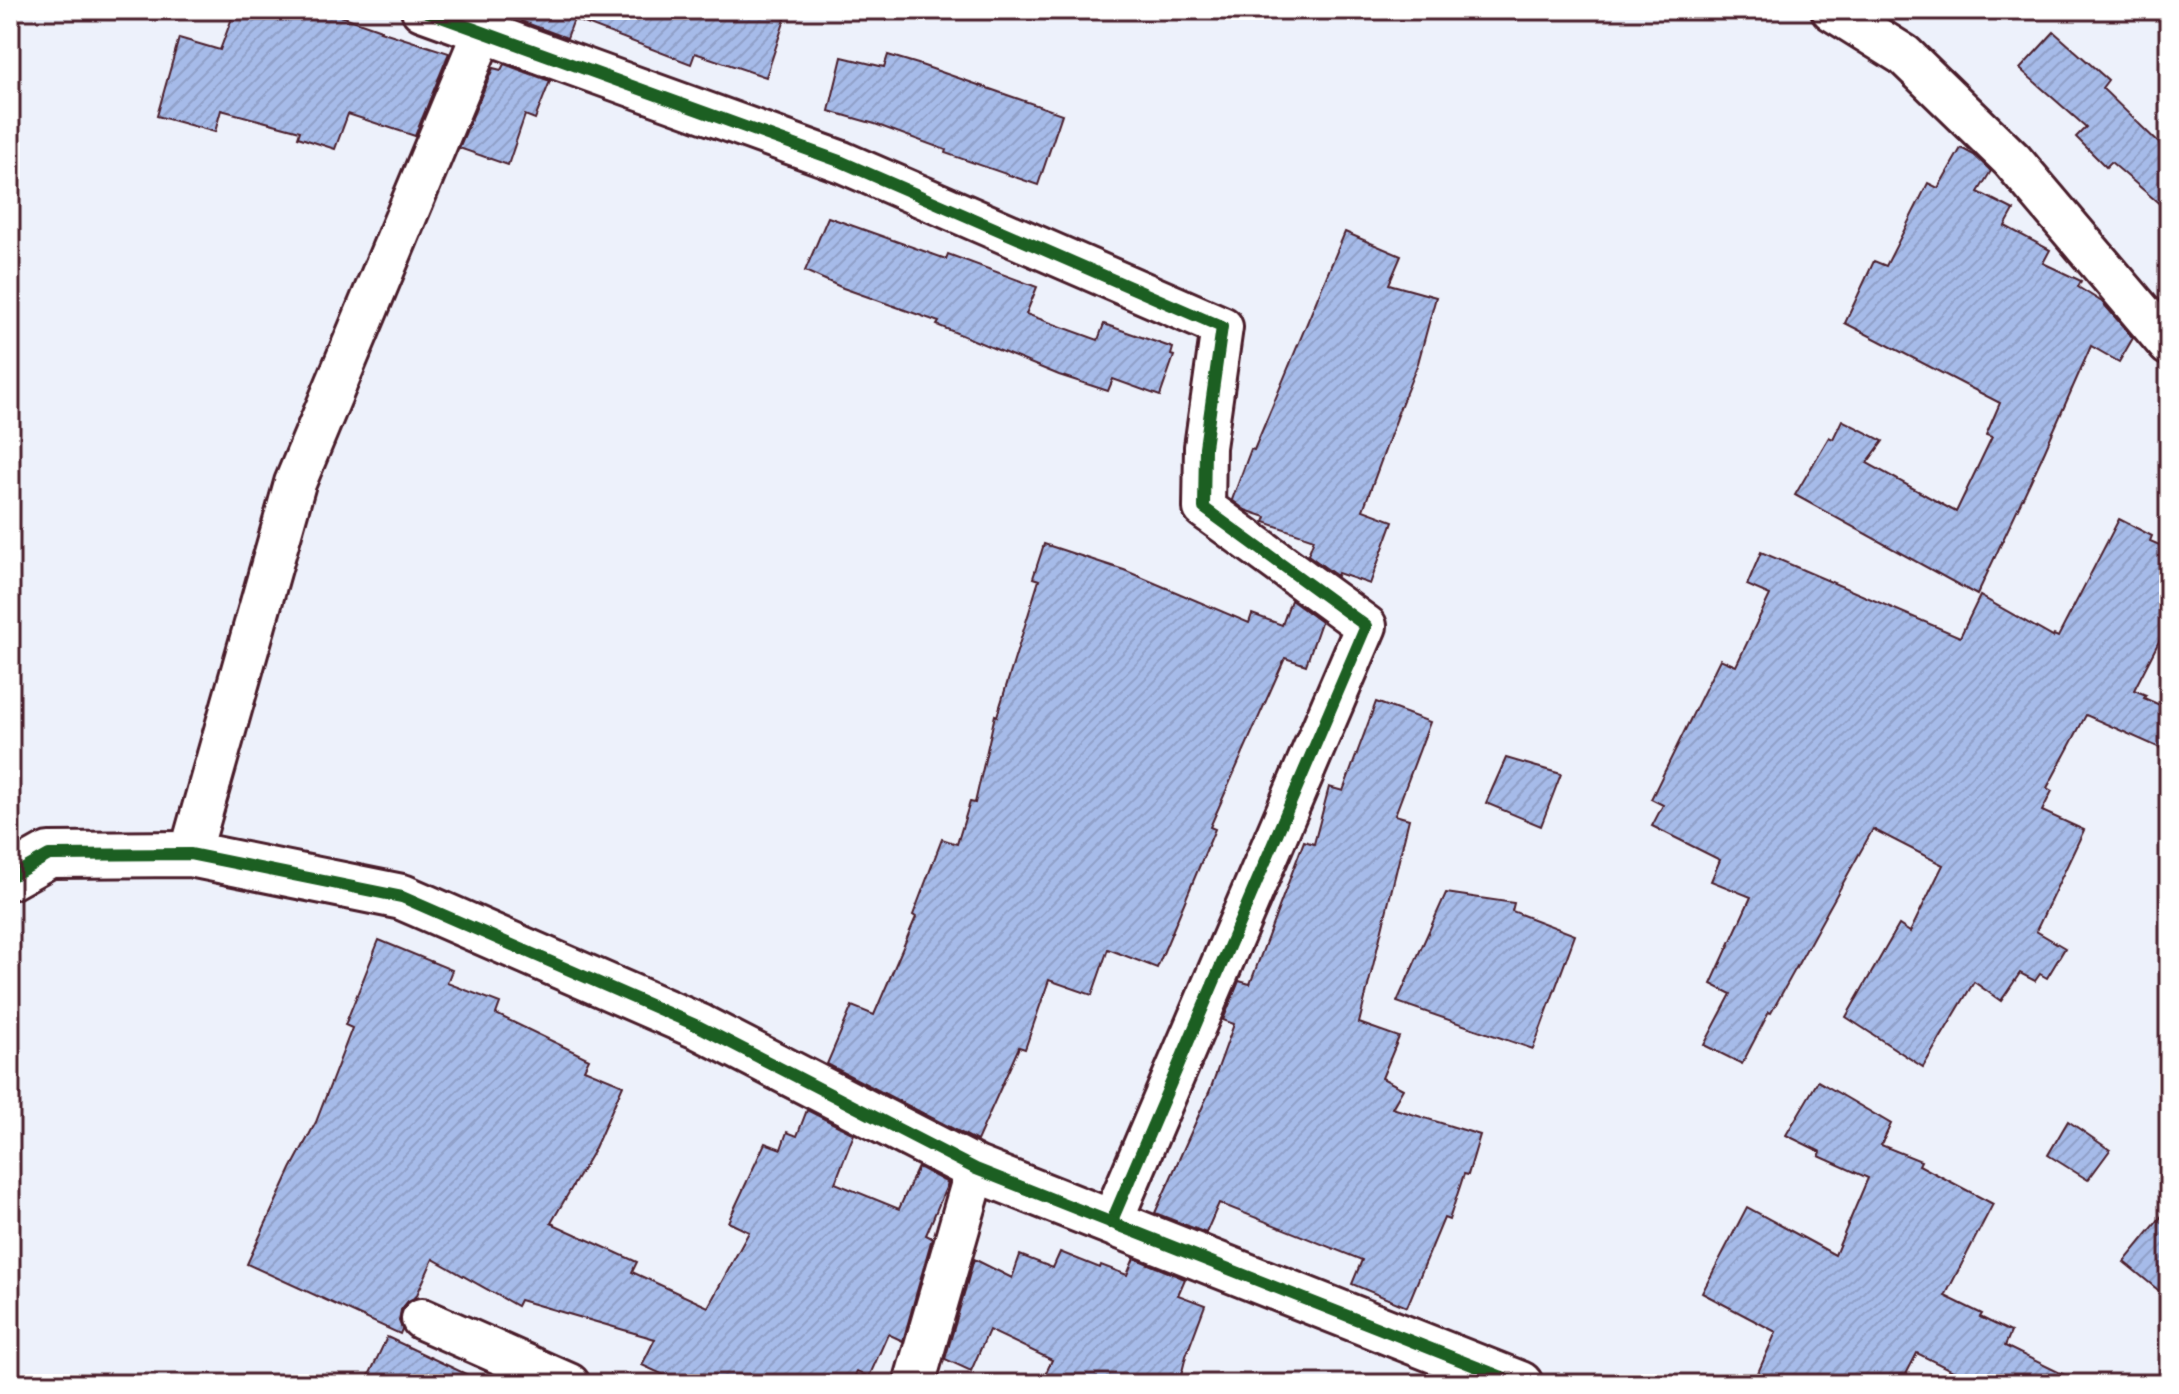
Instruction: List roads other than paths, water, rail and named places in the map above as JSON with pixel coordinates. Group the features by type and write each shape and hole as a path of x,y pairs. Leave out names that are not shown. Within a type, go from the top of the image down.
{"street":[{"path":"422,10 842,162 1222,327 1205,447 1204,508 1366,626 1111,1223"},
{"path":"1832,10 1904,55 2012,160 2169,345"},
{"path":"190,854 295,483 483,32"},
{"path":"10,877 49,855 190,854 402,897 700,1027 976,1169 1520,1384"},
{"path":"914,1384 976,1169"},
{"path":"422,1319 569,1384"}]}
